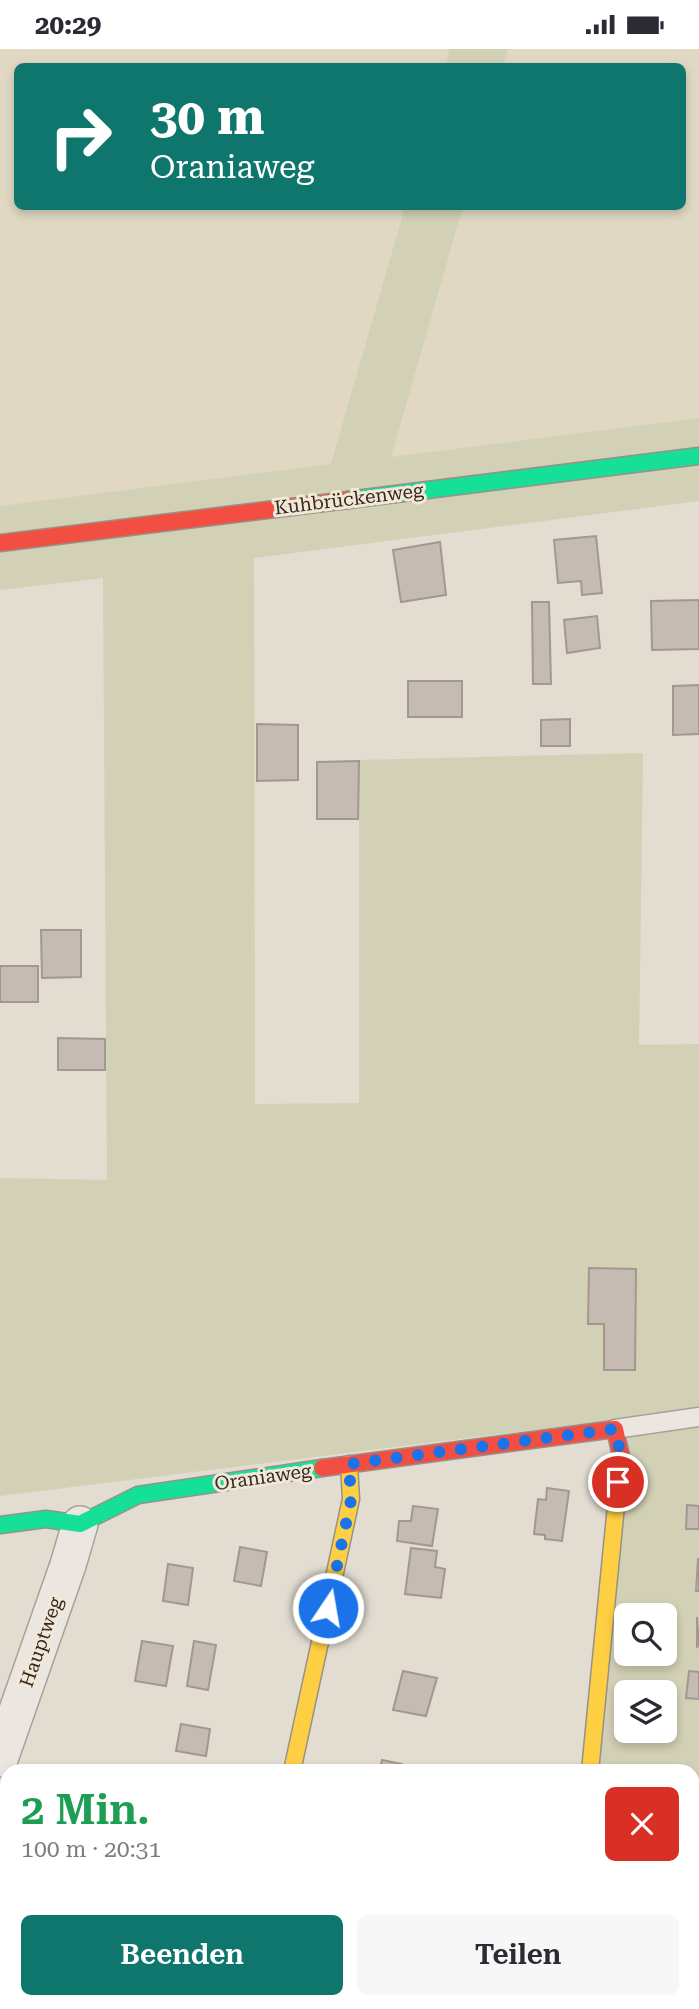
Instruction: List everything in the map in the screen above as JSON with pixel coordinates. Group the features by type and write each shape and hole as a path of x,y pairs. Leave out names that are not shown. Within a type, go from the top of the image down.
{"street":[{"name":"Kuhbrückenweg","path":"0,543 699,456"},
{"name":"Oraniaweg","path":"80,1524 138,1495 615,1429"},
{"path":"591,1764 621,1456 615,1429"},
{"path":"294,1764 351,1500 349,1464"},
{"path":"0,1525 46,1519 80,1524"},
{"name":"Hauptweg","path":"0,1759 80,1524"}],"lane":[{"path":"615,1429 699,1417"}],"shaded area":[{"path":"0,49 450,49 446,63 14,63 14,210 404,210 331,464 0,506"},
{"path":"450,49 508,49 504,63 446,63"},
{"path":"508,49 699,49 699,418 390,457 462,210 686,210 686,63 504,63"},
{"path":"404,210 462,210 391,457 699,418 699,501 254,558 255,1104 359,1103 359,760 643,753 639,1045 699,1044 699,1764 600,1764 630,1418 0,1496 0,1178 107,1180 103,578 0,590 0,506 331,464"}],"building":[{"path":"596,536 602,593 582,595 581,581 558,583 554,540"},
{"path":"440,542 446,595 401,602 393,550"},
{"path":"699,600 699,649 652,650 651,601"},
{"path":"532,602 549,602 551,684 533,684"},
{"path":"597,616 600,648 567,653 564,620"},
{"path":"408,681 462,681 462,717 408,717"},
{"path":"699,685 699,734 673,735 673,686"},
{"path":"570,719 570,746 541,746 541,720"},
{"path":"257,724 298,725 298,780 257,781"},
{"path":"359,761 358,819 317,819 317,762"},
{"path":"41,930 81,930 81,977 42,978"},
{"path":"0,966 38,966 38,1002 0,1002"},
{"path":"58,1038 105,1039 105,1070 58,1070"},
{"path":"589,1268 636,1269 635,1370 604,1370 604,1324 588,1324"},
{"path":"547,1488 569,1491 562,1541 545,1539 545,1535 534,1534 538,1499 546,1500"},
{"path":"687,1505 699,1506 699,1529 686,1529"},
{"path":"413,1506 438,1509 432,1546 397,1541 399,1521 411,1521"},
{"path":"240,1547 267,1552 261,1586 234,1581"},
{"path":"411,1548 437,1551 435,1567 445,1569 441,1598 405,1594"},
{"path":"698,1559 699,1591 696,1591"},
{"path":"168,1564 193,1568 188,1605 163,1601"},
{"path":"142,1641 173,1646 166,1686 135,1681"},
{"path":"194,1641 216,1645 208,1690 187,1686"},
{"path":"403,1671 437,1678 426,1716 393,1710"},
{"path":"689,1671 699,1672 699,1699 686,1698"},
{"path":"181,1724 210,1729 206,1756 176,1751"},
{"path":"382,1760 402,1764 381,1764"}],"traffic: fast":[{"path":"348,500 699,456"},
{"path":"0,1525 46,1519 80,1524 138,1495 322,1468"}],"traffic: slow":[{"path":"294,1764 351,1499 349,1464"},
{"path":"591,1764 619,1475"}],"traffic: jam":[{"path":"0,543 348,500"},
{"path":"322,1468 615,1429 621,1456 619,1475"}],"route":[{"path":"328,1608 351,1500 349,1464 615,1429 621,1456 618,1482"}]}
